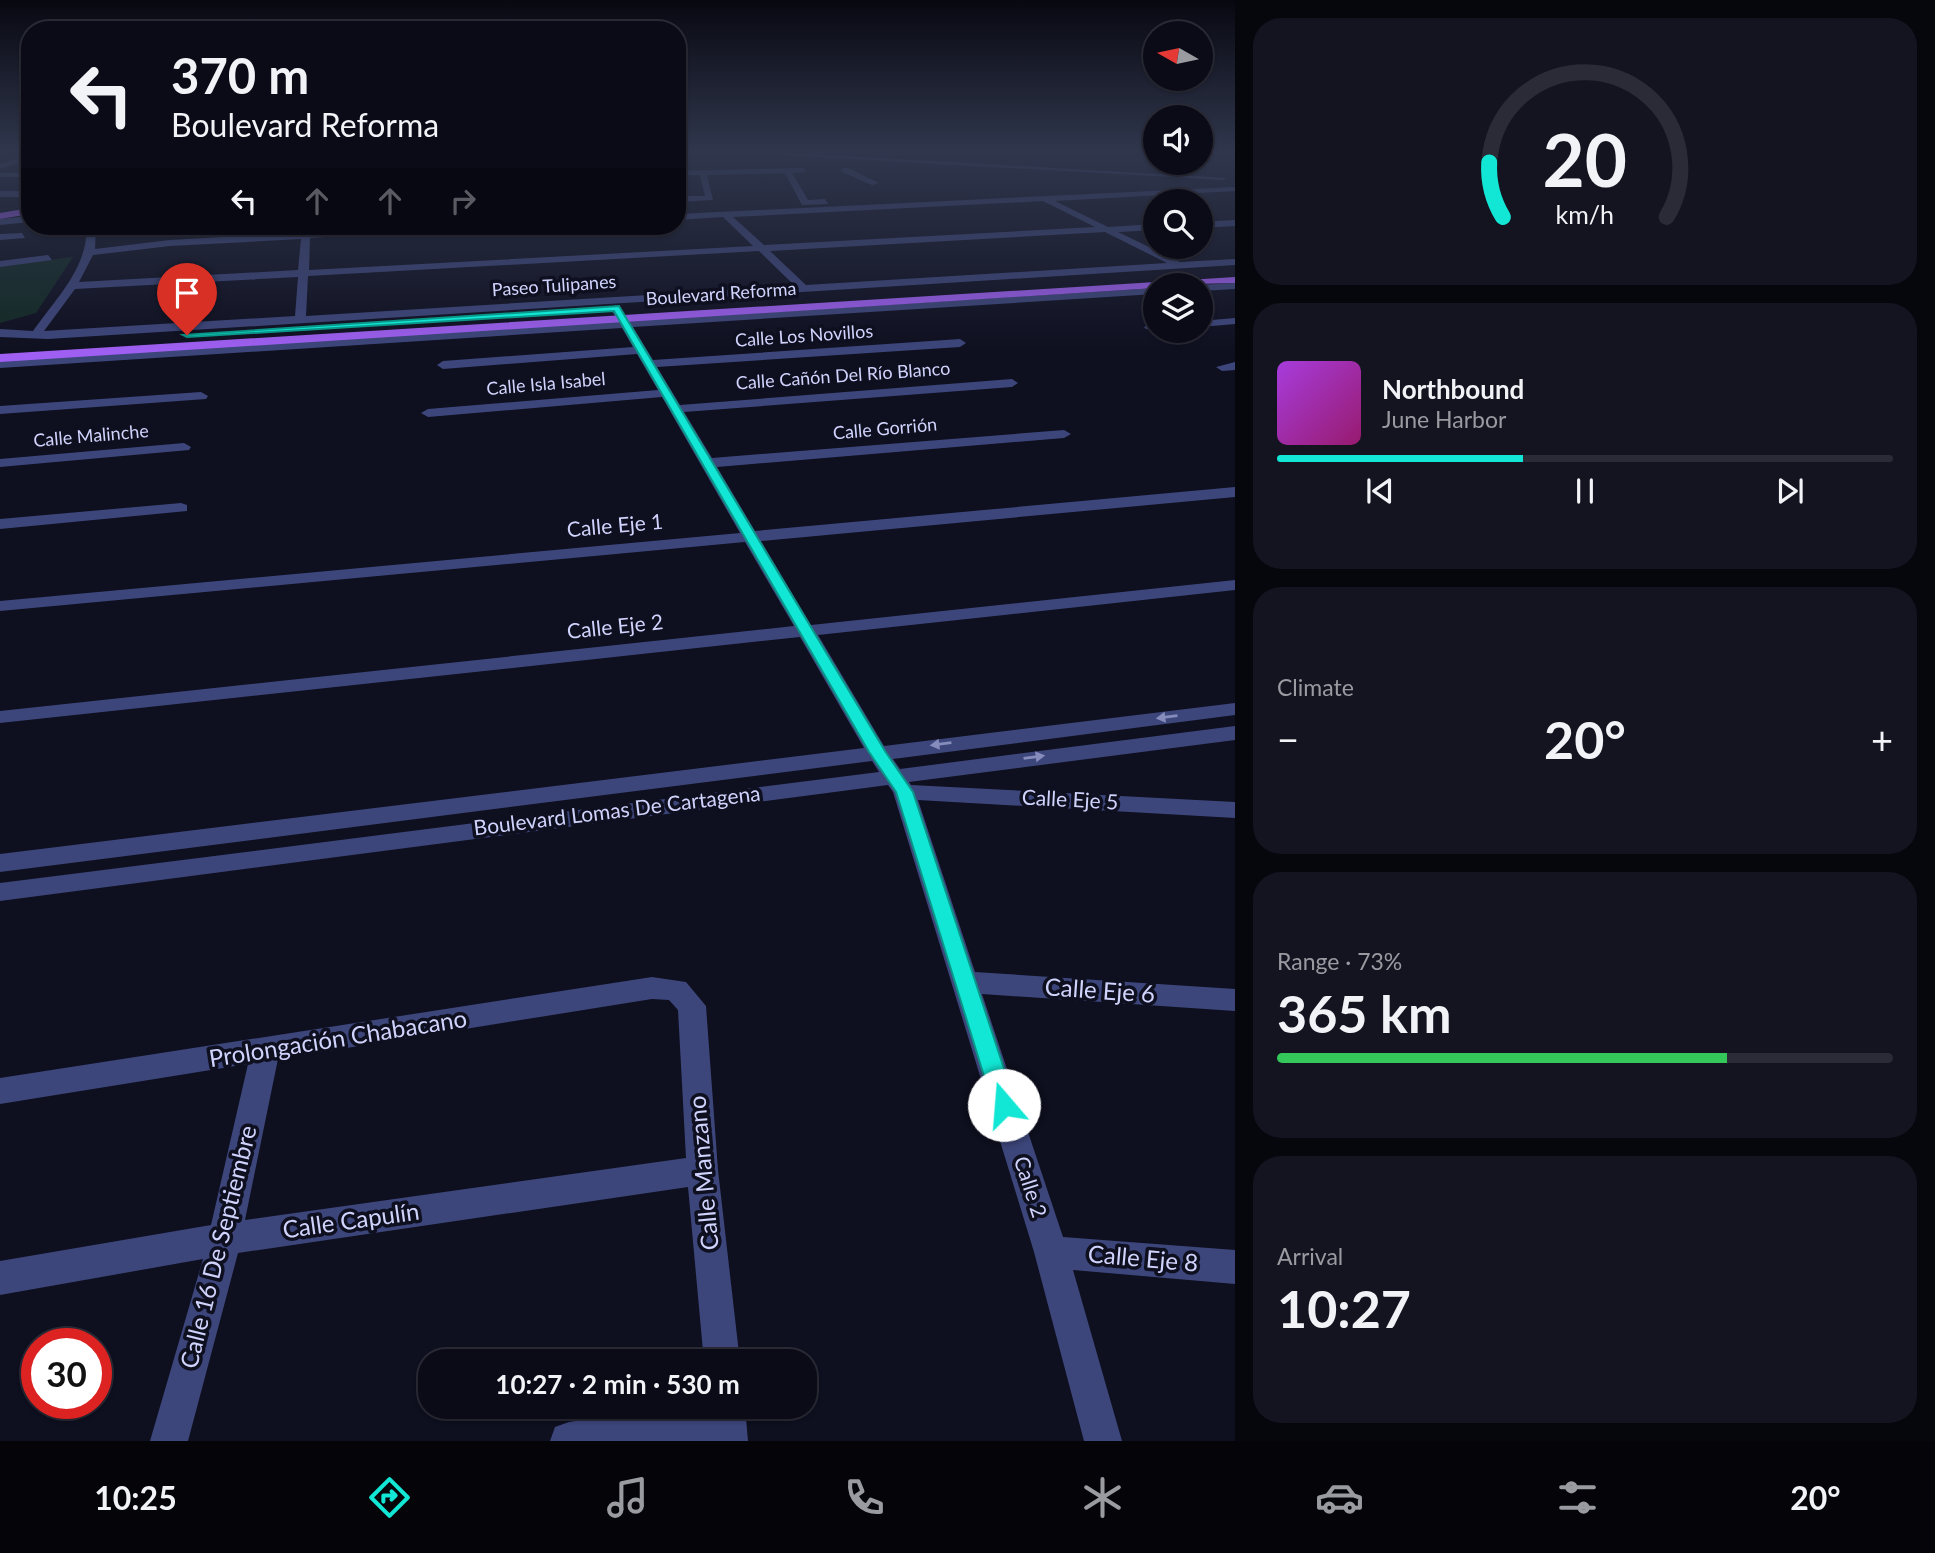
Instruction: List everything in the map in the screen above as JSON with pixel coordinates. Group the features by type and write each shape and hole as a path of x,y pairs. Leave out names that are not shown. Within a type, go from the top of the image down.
{"main road":[{"name":"Boulevard Reforma","path":"0,346 622,317 1235,270"},
{"name":"Boulevard Reforma","path":"0,358 1235,280"}],"street":[{"path":"730,218 803,288"},
{"path":"1056,218 1104,243"},
{"path":"1084,218 1178,265"},
{"path":"0,222 21,220"},
{"path":"1213,224 1235,223"},
{"path":"70,286 1143,228"},
{"path":"36,335 46,318 56,311 90,252 91,235"},
{"path":"90,252 170,243 306,235 300,319"},
{"path":"0,237 22,236"},
{"path":"1127,255 1150,267"},
{"path":"0,264 48,258"},
{"name":"Paseo Tulipanes","path":"0,333 36,335 1235,262"},
{"path":"1213,287 1235,286"},
{"path":"0,364 622,317 1143,292"},
{"name":"Calle 2","path":"622,317 891,773 965,982 1051,1252 1102,1441"},
{"path":"0,326 46,318"},
{"path":"1213,323 1235,321"},
{"name":"Calle Los Novillos","path":"646,357 960,343"},
{"name":"Calle Isla Isabel","path":"443,365 646,357"},
{"name":"Calle Cañón Del Río Blanco","path":"676,408 1012,383"},
{"name":"Calle Isla Isabel","path":"428,413 667,393"},
{"path":"0,410 201,396"},
{"name":"Calle Gorrión","path":"708,463 1064,434"},
{"name":"Calle Malinche","path":"0,463 184,447"},
{"name":"Calle Eje 1","path":"0,606 1235,492"},
{"path":"0,524 181,508"},
{"name":"Calle Eje 2","path":"0,717 1235,585"},
{"name":"Boulevard Lomas De Cartagena","path":"0,863 135,846 891,773 1235,709"},
{"name":"Boulevard Lomas De Cartagena","path":"0,892 891,773 1235,733"},
{"name":"Calle Eje 5","path":"891,773 1235,810"},
{"path":"130,875 135,846"},
{"name":"Calle Eje 6","path":"965,982 1235,1000"},
{"name":"Prolongación Chabacano","path":"0,1091 265,1052 652,988 676,990"},
{"name":"Calle Manzano","path":"676,990 692,1006 702,1170 721,1349"},
{"name":"Calle 16 De Septiembre","path":"169,1441 225,1239 265,1052"},
{"name":"Calle Capulín","path":"0,1278 225,1239 702,1170"},
{"name":"Calle Eje 8","path":"1051,1252 1235,1267"},
{"path":"569,1441 728,1422"}],"green space":[{"path":"73,257 36,313 0,323 0,266"}],"route":[{"path":"187,335 616,308 877,752 904,792 1004,1105"}]}
